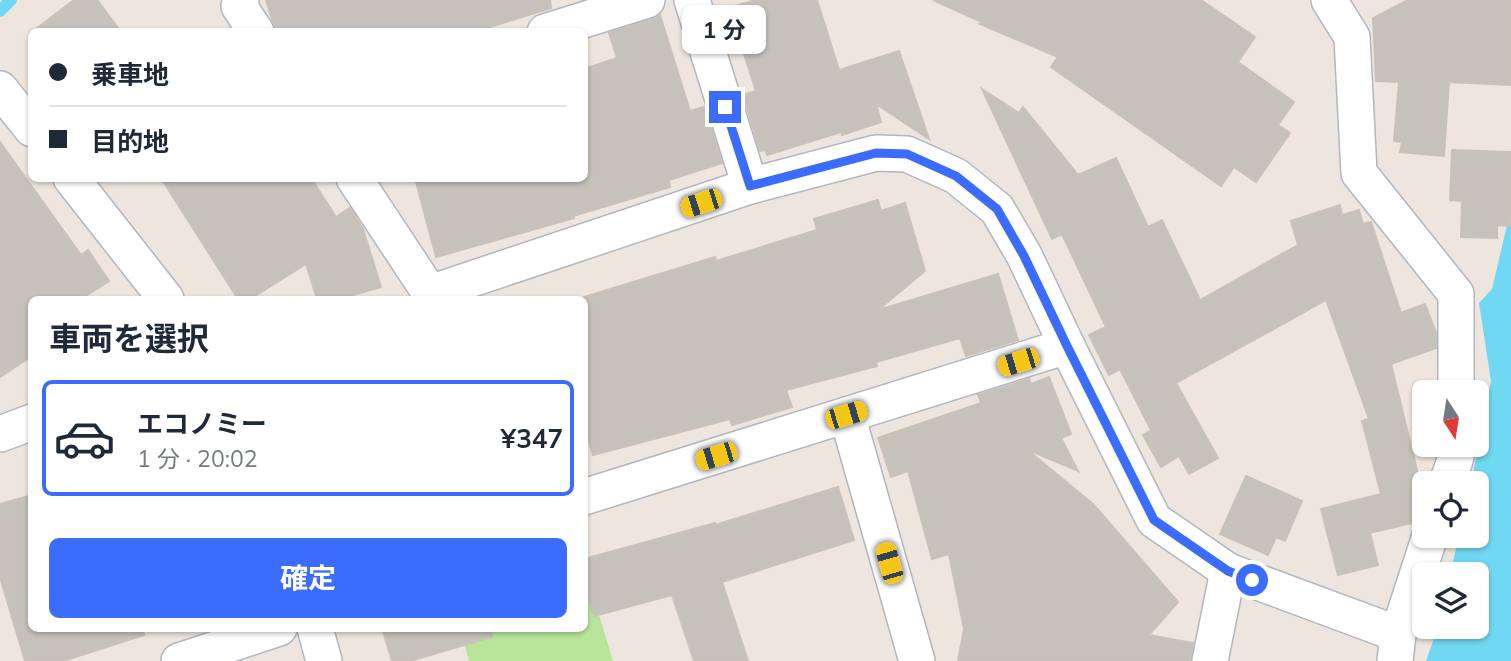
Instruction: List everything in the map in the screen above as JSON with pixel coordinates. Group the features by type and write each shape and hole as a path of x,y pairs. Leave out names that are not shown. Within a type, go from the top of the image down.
{"street":[{"path":"241,0 239,6 253,28"},
{"path":"558,28 647,0"},
{"path":"692,0 750,186"},
{"path":"1329,0 1352,37 1359,173 1456,294 1456,380"},
{"path":"0,89 28,124"},
{"path":"426,296 750,186 876,153 907,154 956,176 997,209 1024,256 1154,520 1228,571 1397,648 1426,548"},
{"path":"74,182 164,296"},
{"path":"356,182 422,296"},
{"path":"588,496 1067,346"},
{"path":"846,415 917,661"},
{"path":"0,434 28,424"},
{"path":"1210,661 1228,571"},
{"path":"180,661 267,632"},
{"path":"316,632 324,661"}],"green space":[{"path":"588,579 613,661 469,661 461,632 588,632"}],"water":[{"path":"1511,208 1511,661 1426,661 1434,639 1489,639 1489,562 1453,562 1456,548 1489,548 1489,471 1473,471 1476,457 1489,457 1491,381 1479,303 1492,289"}],"building":[{"path":"74,0 97,0 118,28 37,28"},
{"path":"266,0 550,0 551,8 487,28 275,28"},
{"path":"755,0 817,0 839,70 899,51 929,139 876,104 881,122 767,155 765,150 760,151 743,95 756,91 729,8"},
{"path":"933,0 1201,0 1255,37 1238,62 1294,102 1278,125 1290,133 1256,182 1234,167 1221,186 1051,67 1058,57 980,24 984,23"},
{"path":"1408,0 1511,0 1511,85 1449,82 1444,156 1400,152 1402,142 1394,141 1399,82 1376,81 1373,18"},
{"path":"660,15 690,111 704,107 722,163 669,180 670,187 573,216 574,218 436,257 416,182 588,182 588,68 617,58 609,33"},
{"path":"982,89 1019,113 1023,107 1078,175 1116,158 1148,227 1162,220 1200,300 1298,245 1291,221 1340,205 1342,215 1359,210 1363,224 1371,222 1401,313 1425,304 1436,333 1436,348 1391,364 1417,471 1412,471 1412,523 1370,533 1378,565 1338,575 1321,509 1381,494 1362,421 1369,419 1326,300 1176,383 1218,458 1189,474 1179,456 1161,467 1143,435 1151,430 1120,369 1109,375 1089,335 1106,327 1062,234 1052,239"},
{"path":"0,142 81,255 88,250 109,281 86,296 28,296 28,359 0,377"},
{"path":"1452,150 1511,152 1510,226 1497,225 1497,238 1461,237 1462,201 1450,200"},
{"path":"164,182 314,182 336,217 350,208 363,229 381,287 350,296 316,296 306,264 255,296 236,296"},
{"path":"878,200 881,211 905,203 925,271 878,310 998,274 1018,340 966,356 960,338 876,362 877,366 786,390 792,407 732,425 730,419 593,455 588,438 587,296 715,257 716,261 817,230 814,219"},
{"path":"1049,377 1071,434 1061,438 1078,471 1030,452 1094,505 1178,602 1149,635 1193,643 1190,661 958,661 964,629 949,554 932,559 908,471 891,477 878,438 981,403 978,395 1029,379 1031,384"},
{"path":"1246,476 1302,501 1285,541 1276,537 1268,555 1220,534"},
{"path":"838,487 854,540 722,582 748,661 694,661 672,595 594,616 588,595 588,558 715,525"},
{"path":"28,496 28,632 144,632 144,635 63,661 25,661 0,577 0,504"},
{"path":"383,632 491,632 492,637 410,661 392,661"}],"waterway":[{"path":"0,11 11,0"}],"route":[{"path":"725,107 750,186 876,153 907,154 956,176 997,209 1024,256 1154,520 1228,571 1252,580"}]}
